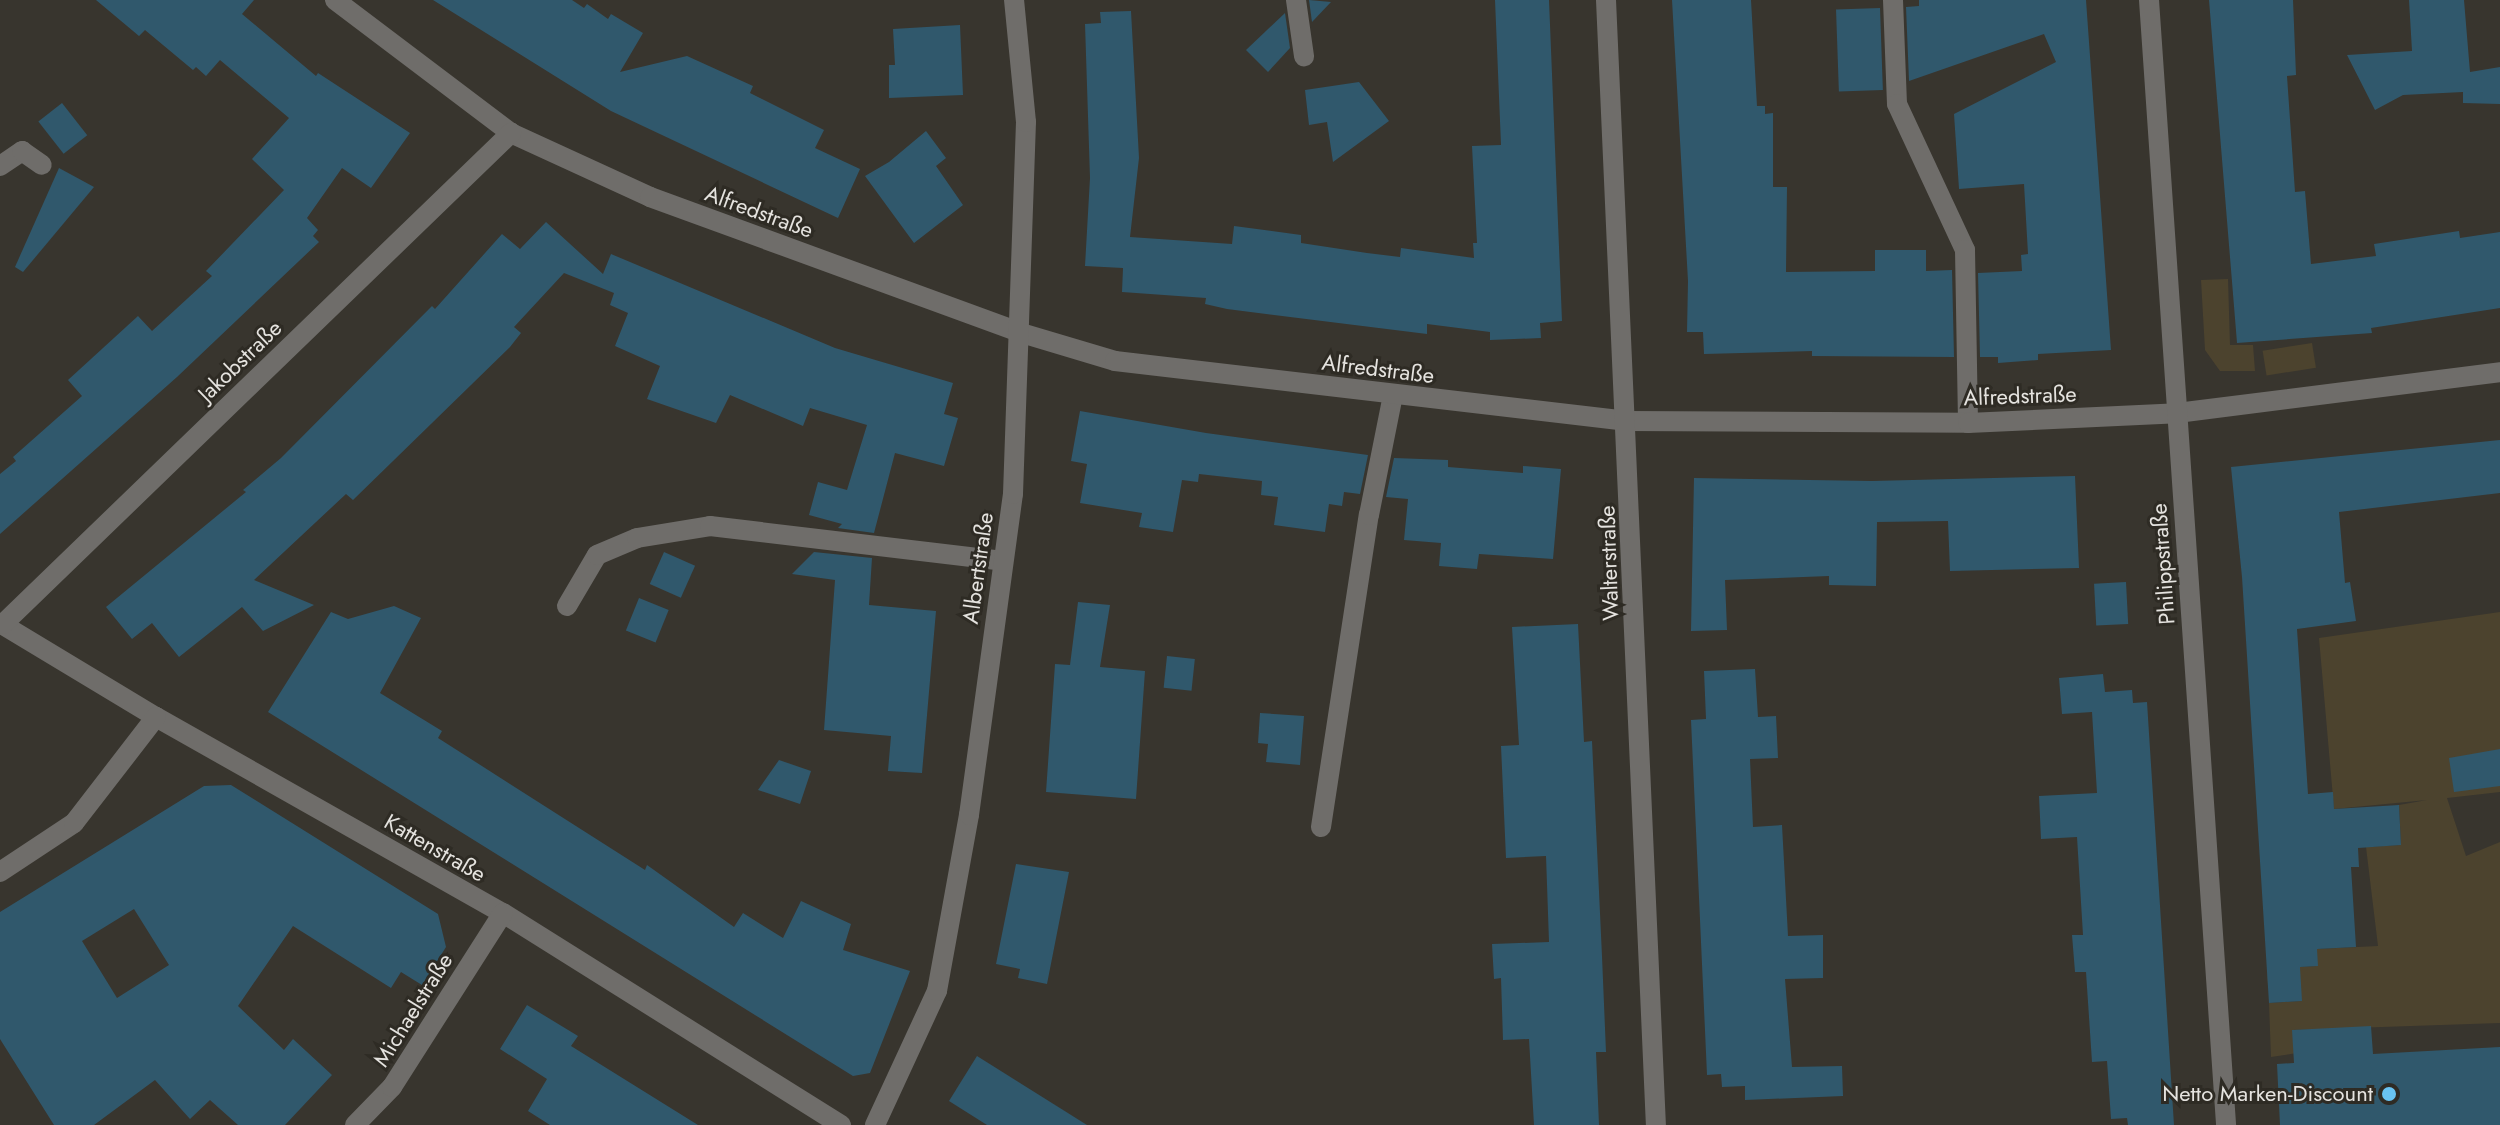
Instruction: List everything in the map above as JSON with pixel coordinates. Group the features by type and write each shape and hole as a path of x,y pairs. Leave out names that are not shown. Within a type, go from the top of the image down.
{"street":[{"name":"Alfredstraße","path":"335,0 511,133 650,197 1018,332 1115,361 1627,421 1968,423 2177,413 2500,372"},
{"name":"Albertstraße","path":"875,1125 937,991 969,815 1013,494 1026,122 1014,0"},
{"path":"1296,0 1304,56"},
{"name":"Walterstraße","path":"1606,0 1656,1125"},
{"path":"1893,0 1897,104 1965,250 1968,423"},
{"name":"Philippstraße","path":"2149,0 2226,1125"},
{"name":"Jakobstraße","path":"1,624 511,133"},
{"path":"0,166 22,151 42,165"},
{"path":"1321,827 1369,515 1393,395"},
{"path":"567,606 597,555 637,538 710,526 1003,561"},
{"name":"Kattenstraße","path":"1,624 156,717 503,913 841,1125"},
{"path":"0,872 74,823 156,717"},
{"name":"Michaelstraße","path":"355,1125 392,1087 503,913"}],"shaded area":[{"path":"2228,279 2230,345 2253,345 2255,371 2220,371 2205,350 2201,280"},
{"path":"2312,343 2316,368 2267,376 2263,351"},
{"path":"2500,612 2500,792 2447,798 2466,856 2500,842 2500,1023 2293,1030 2297,1053 2271,1057 2269,1003 2301,1001 2301,984 2268,986 2267,969 2317,966 2317,949 2378,946 2366,847 2401,845 2399,805 2427,800 2334,809 2319,638"}],"building":[{"path":"96,0 254,0 242,14 316,76 318,73 410,133 371,188 342,168 307,218 318,230 313,236 319,242 177,377 0,534 0,474 16,461 13,457 82,396 68,380 138,316 152,331 212,276 206,271 284,190 252,159 289,118 220,60 206,76 196,67 193,70 145,30 139,36"},
{"path":"433,0 572,0 584,8 587,4 608,19 611,14 643,33 620,72 687,56 753,86 750,93 824,130 815,148 860,169 838,218 611,111"},
{"path":"1309,0 1331,2 1312,22"},
{"path":"1495,0 1549,0 1562,321 1540,323 1541,338 1490,340 1490,332 1427,324 1427,334 1227,309 1205,304 1206,298 1122,292 1123,268 1085,266 1090,178 1085,24 1101,23 1100,12 1131,11 1139,158 1130,237 1232,244 1234,226 1301,235 1301,243 1367,253 1400,257 1401,248 1474,258 1473,243 1477,243 1472,146 1501,145"},
{"path":"1672,0 1751,0 1757,106 1765,106 1765,114 1773,113 1773,187 1787,187 1786,272 1875,271 1875,250 1926,250 1926,271 1952,270 1954,357 1812,356 1812,351 1704,354 1703,332 1687,332 1688,281"},
{"path":"1919,0 2086,0 2111,350 2038,354 2038,360 1998,363 1998,357 1980,357 1978,273 2022,271 2021,255 2028,254 2024,184 1959,189 1954,114 2056,62 2044,34 1909,81 1906,7 1919,6"},
{"path":"2209,0 2293,0 2296,75 2287,76 2295,192 2305,191 2311,264 2376,256 2374,244 2459,231 2460,238 2500,232 2500,308 2371,328 2372,333 2237,343"},
{"path":"2409,0 2464,0 2470,72 2500,67 2500,104 2463,103 2463,92 2403,95 2375,110 2347,55 2412,51"},
{"path":"1880,8 1883,90 1839,91 1836,10"},
{"path":"1285,13 1290,48 1268,72 1246,50"},
{"path":"960,25 963,95 889,98 889,65 895,65 893,29"},
{"path":"1359,82 1389,121 1333,162 1327,122 1309,125 1305,90"},
{"path":"62,103 87,135 64,154 38,121"},
{"path":"926,131 946,158 936,166 963,205 914,243 865,176 889,162"},
{"path":"59,168 94,187 23,272 15,267"},
{"path":"546,222 603,274 611,254 835,348 953,383 944,414 958,418 944,466 895,453 874,533 838,528 842,524 809,515 818,482 847,490 867,425 810,408 803,426 730,395 716,423 647,399 660,366 615,346 628,313 610,305 614,293 564,273 514,327 521,333 510,347 353,500 346,494 254,580 314,605 263,631 242,607 179,657 152,623 132,639 106,607 246,492 243,490 281,458 432,306 435,309 502,234 520,249"},
{"path":"1080,411 1206,433 1368,455 1360,494 1344,492 1342,506 1329,504 1325,532 1274,525 1278,497 1261,495 1262,481 1199,474 1198,482 1182,480 1173,532 1139,527 1142,513 1080,503 1087,464 1071,461"},
{"path":"2500,440 2500,493 2339,512 2345,583 2350,582 2356,621 2297,629 2308,794 2333,792 2334,809 2399,805 2401,845 2358,848 2359,867 2351,867 2356,947 2317,949 2318,966 2300,967 2302,1001 2269,1003 2242,577 2231,467"},
{"path":"1394,458 1448,460 1448,467 1523,473 1523,466 1561,469 1553,559 1479,554 1477,569 1439,566 1441,543 1404,540 1408,499 1386,497"},
{"path":"2075,476 2079,568 1950,571 1948,521 1877,522 1876,586 1829,585 1829,576 1725,580 1727,630 1691,631 1694,478 1872,481"},
{"path":"664,552 695,566 681,598 650,584"},
{"path":"814,552 872,558 869,605 936,611 922,773 888,771 891,736 824,730 835,580 792,574"},
{"path":"2126,582 2128,624 2096,626 2094,584"},
{"path":"639,598 669,610 656,642 626,630"},
{"path":"1078,602 1110,605 1100,667 1145,671 1136,799 1046,792 1055,664 1070,665"},
{"path":"394,606 421,618 380,693 442,731 438,738 645,870 647,865 734,927 743,913 783,938 801,901 851,924 843,950 910,971 870,1073 853,1076 268,712 331,612 348,619"},
{"path":"1578,624 1584,742 1592,741 1606,1052 1596,1052 1599,1125 1534,1125 1529,1039 1503,1040 1501,978 1494,979 1492,944 1549,942 1546,856 1506,858 1501,746 1519,745 1512,627"},
{"path":"1167,656 1195,659 1192,691 1164,688"},
{"path":"1755,669 1758,717 1776,716 1778,758 1750,759 1753,827 1782,825 1788,936 1823,935 1823,978 1785,979 1792,1067 1842,1066 1843,1096 1745,1100 1745,1086 1722,1087 1721,1074 1707,1075 1691,720 1706,719 1704,671"},
{"path":"2103,674 2105,692 2132,690 2133,703 2147,702 2174,1125 2128,1125 2127,1118 2111,1119 2107,1061 2092,1062 2086,972 2075,972 2072,935 2083,935 2077,837 2041,839 2039,796 2097,793 2092,712 2062,714 2059,678"},
{"path":"1260,713 1304,716 1300,765 1266,762 1268,744 1258,743"},
{"path":"2500,749 2500,786 2454,792 2449,758"},
{"path":"779,760 811,771 800,804 758,790"},
{"path":"231,785 438,914 446,947 422,985 401,972 391,988 293,926 238,1006 284,1050 293,1039 332,1075 285,1125 238,1125 210,1100 190,1119 155,1080 94,1125 54,1125 0,1039 0,912 204,786","holes":["134,909 169,965 117,998 82,941"]},
{"path":"1016,864 1069,872 1047,984 1018,978 1020,969 996,964"},
{"path":"527,1005 578,1036 571,1046 698,1125 550,1125 528,1111 547,1079 500,1049"},
{"name":"Netto Marken-Discount","path":"2371,1026 2373,1054 2500,1047 2500,1125 2280,1125 2277,1064 2294,1063 2292,1030"},
{"path":"977,1056 1087,1125 987,1125 949,1101"}],"place":[{"name":"Netto Marken-Discount","path":"2389,1094"}]}
